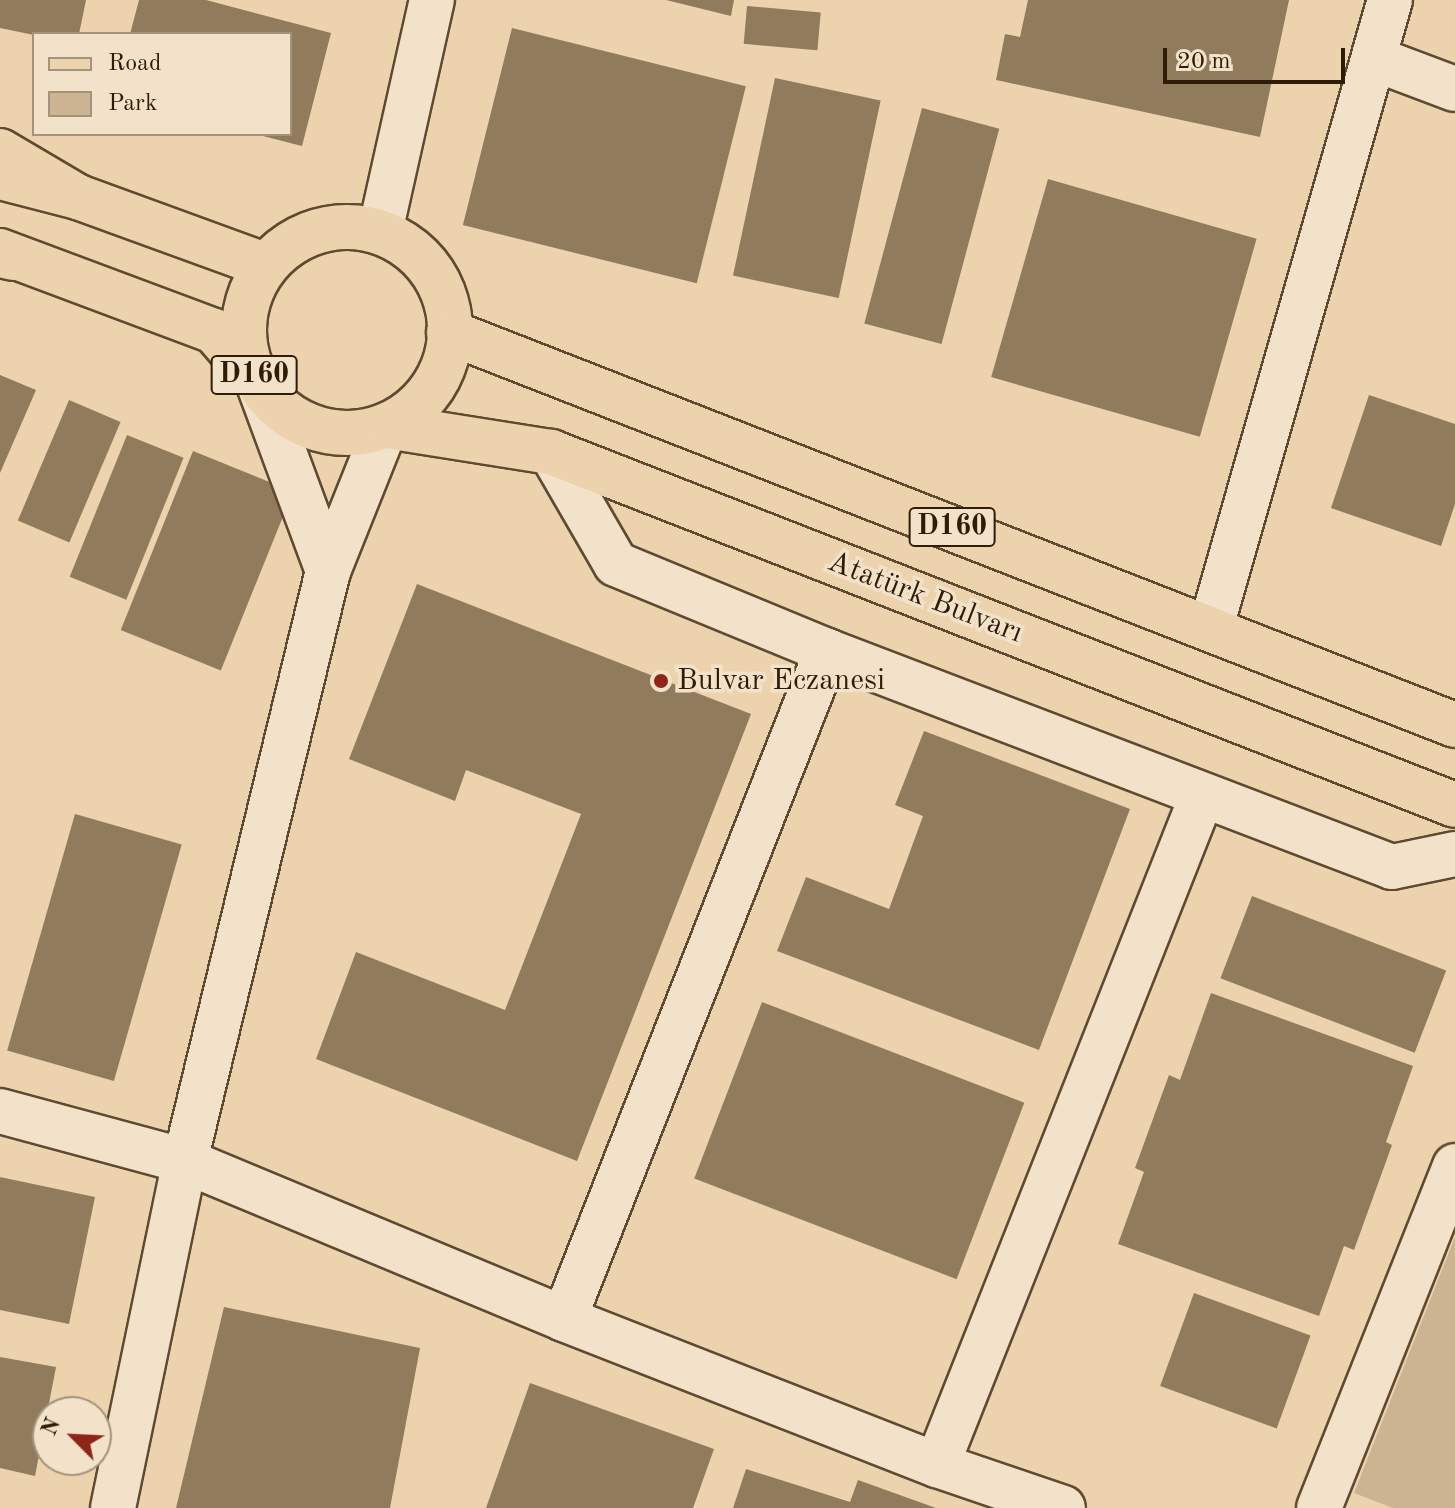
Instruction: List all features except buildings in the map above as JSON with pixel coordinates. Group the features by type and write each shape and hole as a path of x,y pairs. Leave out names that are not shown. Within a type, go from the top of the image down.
{"main road":[{"path":"0,151 78,197"},
{"path":"0,177 78,197 265,265"},
{"name":"D160","path":"359,226 380,232 392,236 420,256 440,284 450,317 448,350 436,382 415,408 386,426 354,434 320,431 289,417 265,394 248,364 243,330 248,296 265,265 291,242 323,229 359,226"},
{"name":"D160","path":"5,255 214,331 258,382"},
{"name":"D160","path":"449,332 1211,627 1455,725"},
{"name":"Atatürk Bulvarı","path":"386,426 551,452 1455,805"}],"street":[{"path":"380,232 432,0"},
{"path":"1211,627 1390,0"},
{"path":"1375,59 1455,89"},
{"path":"258,382 328,571"},
{"path":"113,1508 185,1161 328,571 386,426"},
{"path":"551,452 616,564 827,651 1392,867 1455,854"},
{"path":"564,1319 827,651"},
{"path":"937,1465 1202,796"},
{"path":"0,1111 185,1161 564,1319 937,1465 1063,1508"},
{"path":"1319,1508 1455,1166"}],"green space":[{"path":"1455,1237 1455,1508 1393,1508 1354,1493"}],"place":[{"name":"Bulvar Eczanesi","path":"661,681"}]}
